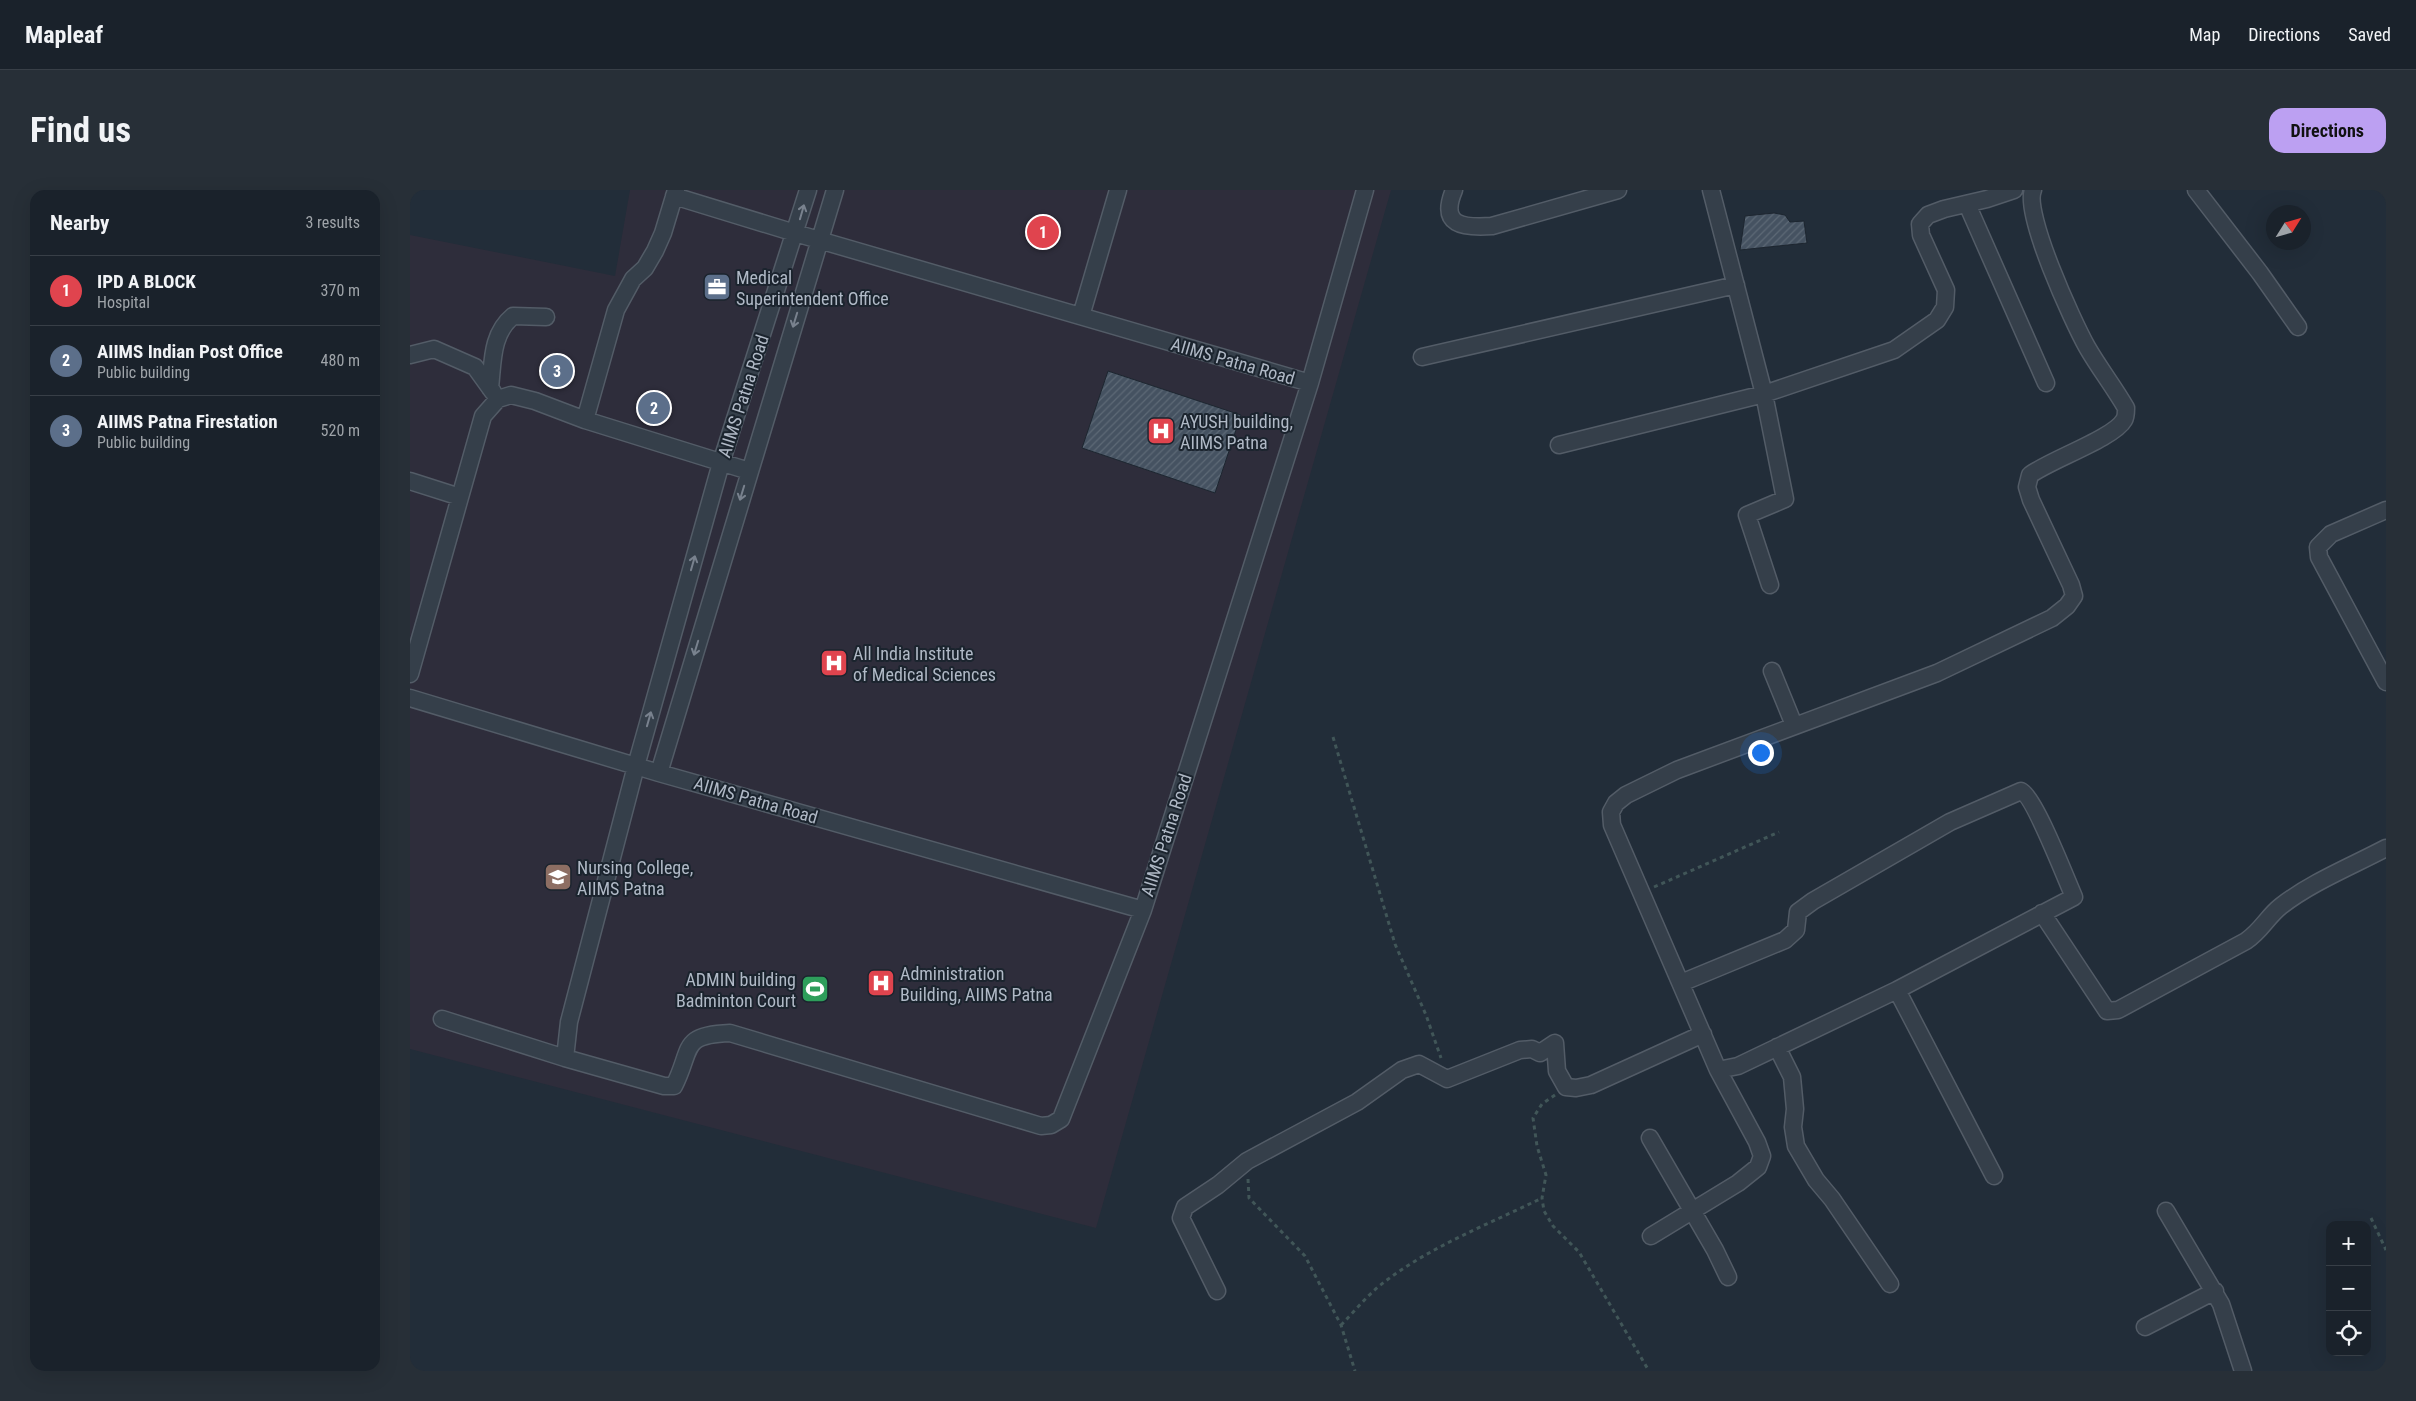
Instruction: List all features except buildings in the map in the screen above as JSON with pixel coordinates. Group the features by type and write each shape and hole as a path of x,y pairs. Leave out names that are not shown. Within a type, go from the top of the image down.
{"street":[{"name":"AIIMS Patna Road","path":"796,233 1310,383 1143,910 636,766 721,463 796,233 808,190"},
{"path":"659,773 835,190"},
{"path":"1081,316 1118,190"},
{"path":"1310,383 1365,190"},
{"path":"1454,190 1447,207 1451,217 1460,224 1475,227 1492,226 1618,190"},
{"path":"1711,190 1764,394 1786,499 1747,515 1770,585"},
{"path":"1560,445 1764,394 1894,350 1937,320 1945,306 1946,290 1921,235 1920,224 1928,215 2014,190"},
{"path":"1651,1236 1749,1175 1758,1167 1762,1156 1757,1142 1718,1070 1612,825 1611,812 1616,803 1626,795 1676,770 1732,751 1794,725 1937,672 1972,656 2052,618 2067,606 2074,596 2064,568 2031,500 2027,487 2030,475 2041,466 2078,450 2118,426 2125,419 2126,408 2087,346 2072,318 2038,230 2032,210 2031,195 2033,190"},
{"path":"2196,190 2260,272 2298,327"},
{"path":"585,420 616,310 624,292 655,251 663,233 675,193 796,233"},
{"path":"1967,204 2046,383"},
{"path":"1422,357 1736,284"},
{"path":"410,674 483,416 494,394 495,341 503,324 513,316 546,317"},
{"path":"410,355 434,349 474,367 494,394"},
{"path":"494,394 519,397 585,420 749,471"},
{"path":"410,481 460,497"},
{"path":"2386,510 2331,534 2318,547 2319,557 2386,682"},
{"path":"1772,671 1794,725"},
{"path":"410,698 636,766 569,1022 565,1058"},
{"path":"1681,983 1785,940 1796,930 1798,912 1813,901 1950,822 2021,791 2027,793 2036,810 2074,897 1897,990 1738,1066 1718,1070"},
{"path":"2042,913 2107,1011 2118,1010 2246,941 2259,932 2280,907 2296,896 2386,848"},
{"path":"442,1019 565,1058 664,1086 674,1086 682,1071 687,1050 698,1037 708,1034 730,1034 1041,1126 1051,1125 1061,1119 1143,910"},
{"path":"1897,990 1994,1176"},
{"path":"1217,1291 1181,1218 1185,1207 1247,1161 1357,1102 1402,1070 1420,1064 1447,1078 1520,1050 1532,1049 1540,1053 1555,1044 1557,1071 1566,1087 1576,1088 1591,1085 1703,1034"},
{"path":"1777,1047 1792,1077 1795,1109 1793,1127 1796,1146 1816,1180 1832,1199 1890,1284"},
{"path":"1650,1138 1728,1277"},
{"path":"2166,1211 2215,1291 2226,1316 2243,1371"},
{"path":"2145,1327 2215,1291"}],"path":[{"path":"1332,737 1395,944 1426,1015 1447,1078"},
{"path":"1642,892 1778,832"},
{"path":"1566,1087 1542,1104 1533,1118 1537,1146 1546,1175 1542,1198 1544,1211 1553,1226 1579,1252 1648,1371"},
{"path":"1247,1161 1249,1198 1305,1256 1341,1325 1356,1371"},
{"path":"1341,1325 1377,1288 1399,1273 1464,1235 1542,1198"},
{"path":"2371,1218 2386,1250"}],"shaded area":[{"name":"All India Institute of Medical Sciences","path":"630,190 1391,190 1096,1228 410,1049 410,235 615,276"}],"place":[{"name":"IPD A BLOCK","path":"1043,232"},
{"name":"Medical Superintendent Office","path":"717,287"},
{"name":"AIIMS Patna Firestation","path":"557,371"},
{"name":"AIIMS Indian Post Office","path":"654,408"},
{"name":"AYUSH building, AIIMS Patna","path":"1161,431"},
{"name":"All India Institute of Medical Sciences","path":"834,663"},
{"name":"Nursing College, AIIMS Patna","path":"558,877"},
{"name":"Administration Building, AIIMS Patna","path":"881,983"},
{"name":"ADMIN building Badminton Court","path":"815,989"}]}
